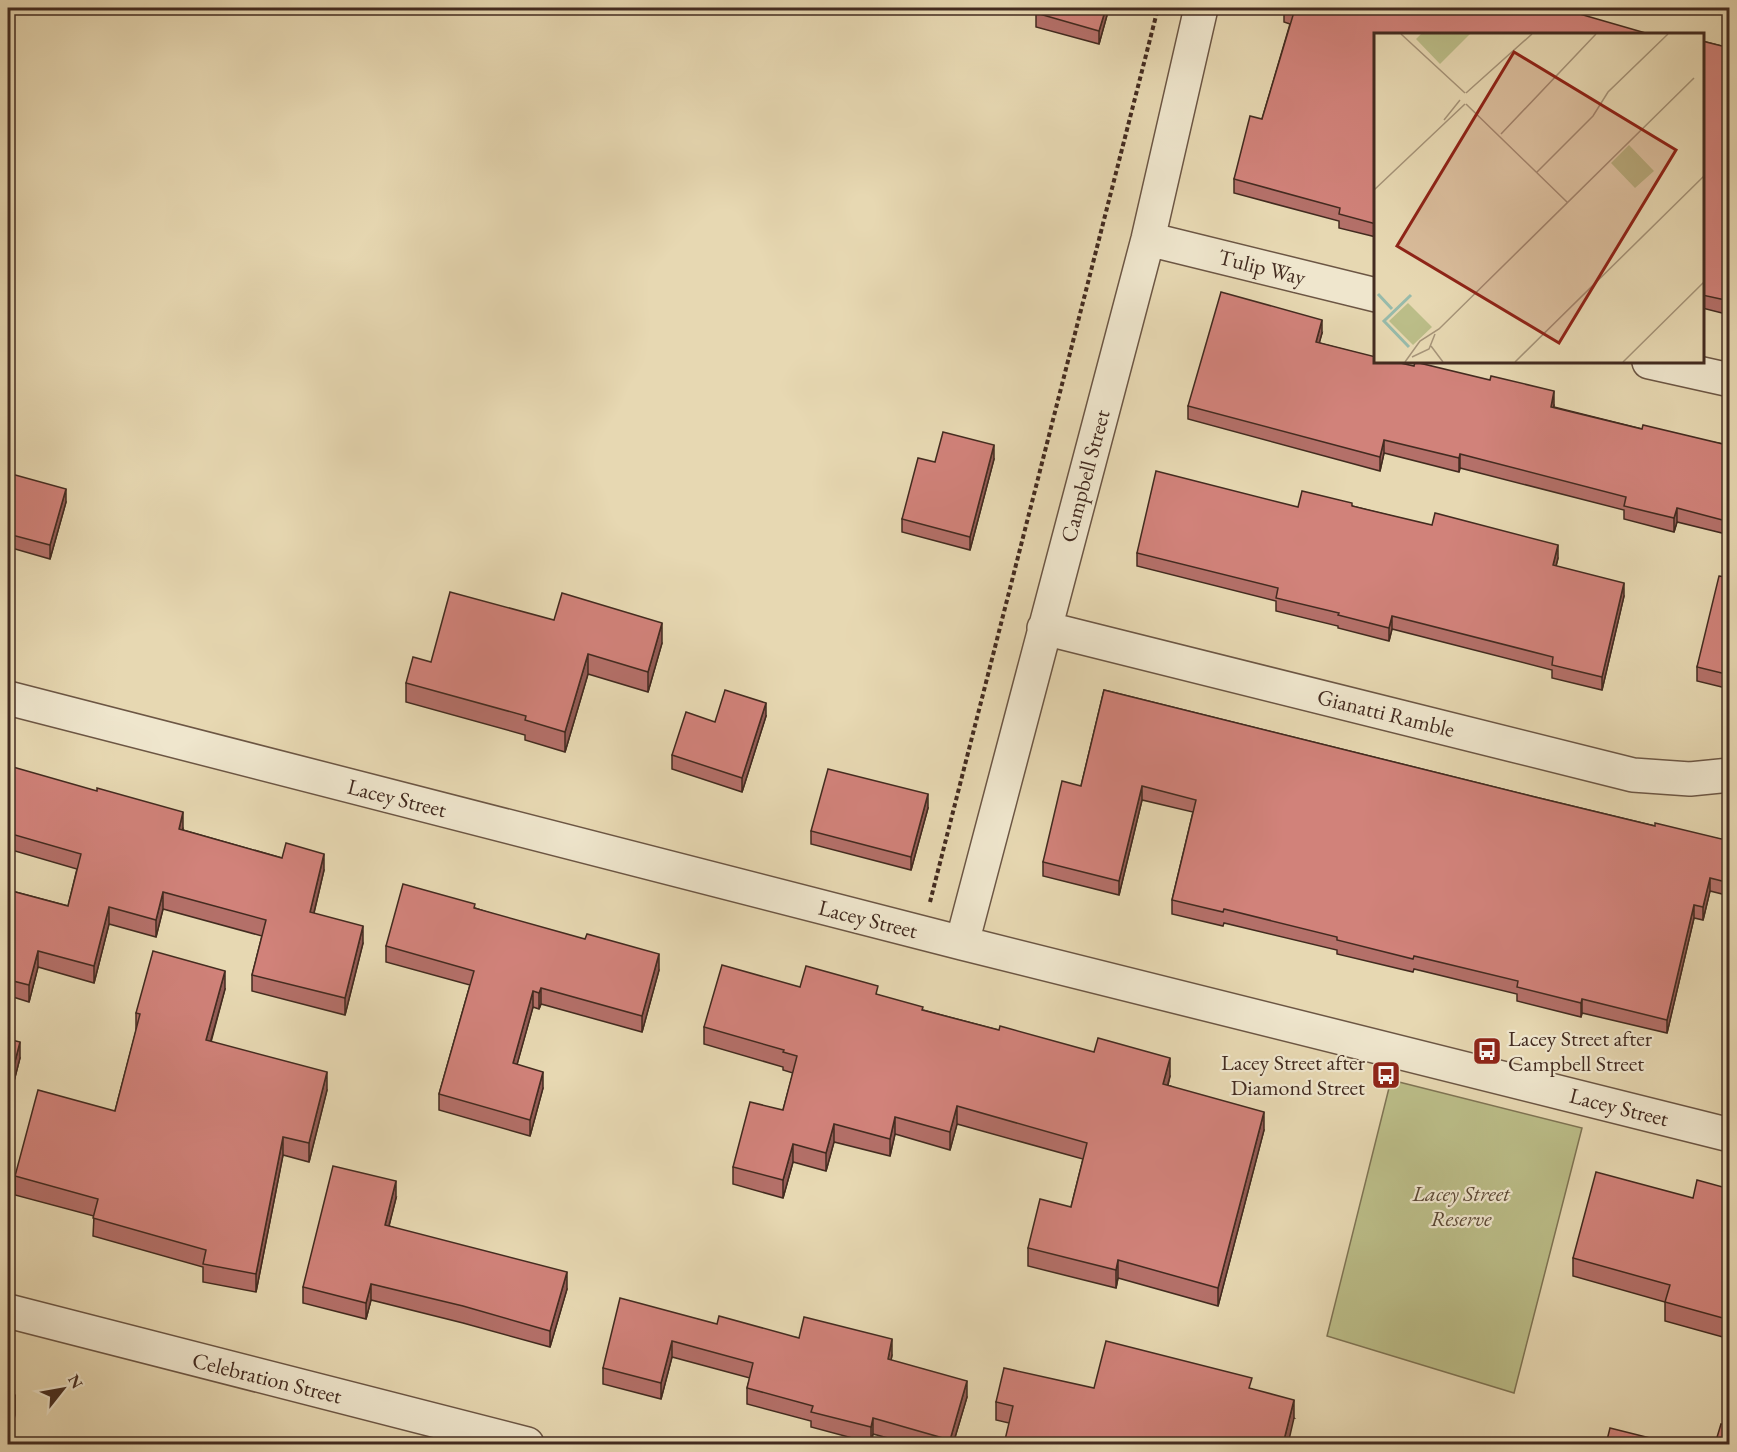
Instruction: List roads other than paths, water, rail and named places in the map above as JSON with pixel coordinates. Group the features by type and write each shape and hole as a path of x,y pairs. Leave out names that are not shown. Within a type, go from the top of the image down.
{"street":[{"name":"Campbell Street","path":"962,943 1148,239 1201,8"},
{"name":"Tulip Way","path":"1148,239 1374,295"},
{"path":"1654,363 1730,380"},
{"name":"Gianatti Ramble","path":"1044,628 1633,775 1690,779 1730,775"},
{"name":"Lacey Street","path":"8,698 922,933 1730,1135"},
{"name":"Celebration Street","path":"8,1311 527,1444"}],"place":[{"name":"Lacey Street after Campbell Street","path":"1487,1051"},
{"name":"Lacey Street after Diamond Street","path":"1386,1075"}],"park label":[{"name":"Lacey Street Reserve","path":"1461,1206"}]}
